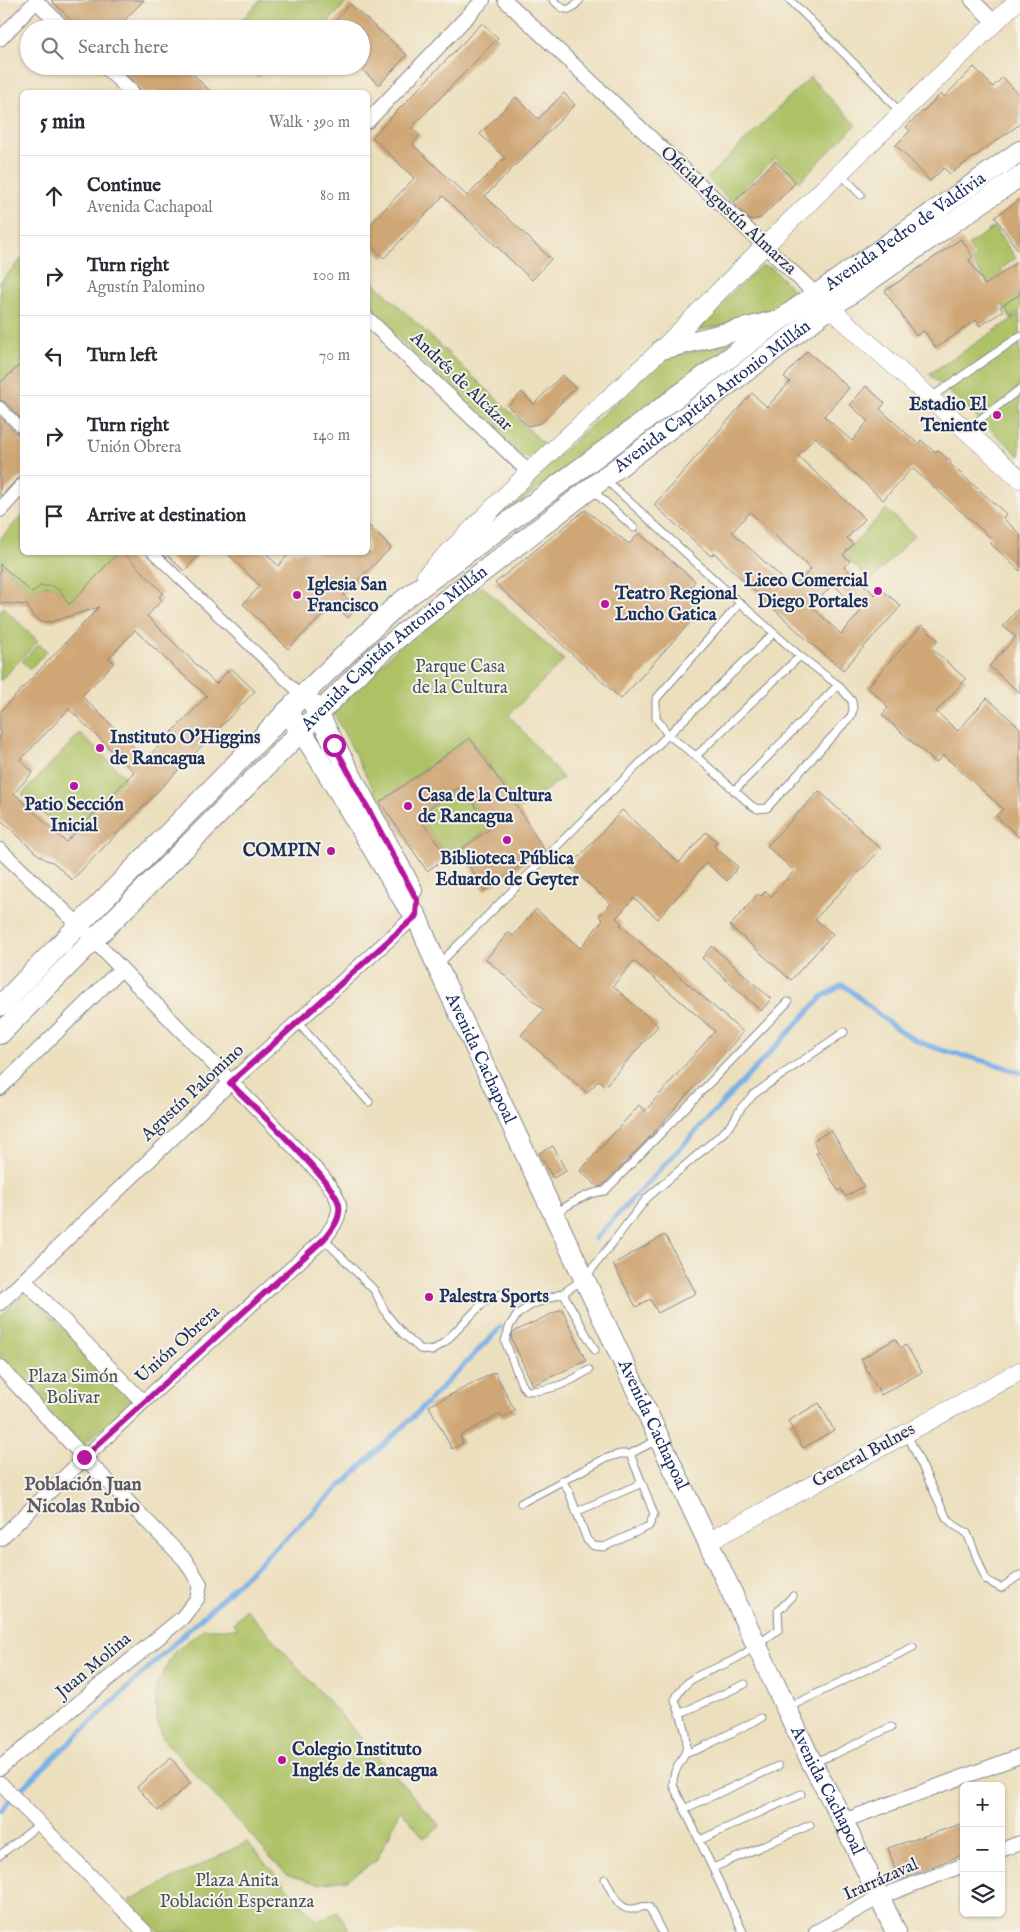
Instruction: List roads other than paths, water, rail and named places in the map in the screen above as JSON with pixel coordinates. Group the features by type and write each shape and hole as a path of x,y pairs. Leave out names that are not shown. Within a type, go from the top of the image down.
{"main road":[{"name":"Avenida Pedro de Valdivia","path":"823,301 1020,151"},
{"name":"Avenida Pedro de Valdivia","path":"823,301 1020,176"},
{"name":"Avenida Capitán Antonio Millán","path":"0,1034 87,932 287,711 398,604 780,320 823,301"},
{"name":"Avenida Capitán Antonio Millán","path":"0,1006 87,932 302,731 373,659 406,631 597,483 823,301"},
{"path":"662,349 780,320"},
{"name":"Avenida Cachapoal","path":"304,694 318,714 417,900 416,916"},
{"name":"Avenida Cachapoal","path":"287,711 302,731 406,904 416,916 437,966 555,1214 756,1646 896,1932"}],"street":[{"path":"0,40 36,0 56,20"},
{"path":"370,119 483,0"},
{"name":"Oficial Agustín Almarza","path":"505,0 823,301 1020,479"},
{"path":"972,0 995,23"},
{"name":"Avenida Capitán Antonio Millán","path":"398,604 529,472 662,349 764,246 1018,0"},
{"path":"114,75 130,90"},
{"name":"Andrés de Alcázar","path":"370,321 529,472"},
{"path":"0,407 20,427"},
{"path":"0,510 20,488"},
{"path":"155,555 304,694"},
{"path":"0,850 87,932 230,1083"},
{"name":"Agustín Palomino","path":"0,1303 230,1083 416,916"},
{"path":"0,1088 121,969"},
{"name":"Unión Obrera","path":"0,1539 143,1402 324,1239 340,1216 339,1204 335,1193 322,1176 230,1083"},
{"path":"24,1280 143,1402"},
{"path":"0,1367 84,1457"},
{"name":"General Bulnes","path":"708,1542 1020,1371"},
{"name":"Juan Molina","path":"0,1768 182,1618 198,1600 200,1584 185,1560 84,1457"},
{"path":"843,1821 1020,1756"},
{"path":"0,1783 145,1932"},
{"path":"1005,1849 1020,1843"},
{"name":"Irarrázaval","path":"816,1932 880,1897 960,1867"}],"lane":[{"path":"554,0 563,9 567,10 572,9 580,0"},
{"path":"790,0 879,88 901,114"},
{"path":"840,173 861,195"},
{"path":"930,398 1020,336"},
{"path":"965,430 1020,389"},
{"path":"597,483 634,528"},
{"path":"597,483 740,603 800,656 838,685 852,701 853,710 850,716 767,808 758,809 734,791 696,756 668,735 656,718 656,699 740,603"},
{"path":"437,966 668,735 774,633"},
{"path":"696,756 800,656"},
{"path":"734,791 838,685"},
{"path":"555,1214 578,1199 594,1192 605,1191 788,1002"},
{"path":"296,1022 369,1102"},
{"path":"589,1370 569,1382 544,1391 528,1391 522,1385 505,1341 510,1325 518,1314 531,1305 563,1293 585,1278 647,1198 724,1132 733,1122 741,1108 754,1094 844,1032"},
{"path":"324,1239 374,1290 388,1315 402,1334 420,1349 432,1351 446,1341 489,1297 498,1294 510,1295 531,1305"},
{"path":"563,1293 595,1350"},
{"path":"906,1433 946,1517 954,1525 967,1533 986,1580 1001,1588 1020,1575"},
{"path":"521,1503 604,1459 620,1454 630,1454 659,1438"},
{"path":"562,1480 587,1540 594,1546 604,1547 649,1526 654,1514 630,1454"},
{"path":"576,1512 642,1483"},
{"path":"744,1932 673,1785 676,1766 685,1754 687,1740 675,1700 679,1690 691,1679 736,1659 779,1628 778,1611 793,1596"},
{"path":"786,1708 913,1647"},
{"path":"679,1714 745,1684"},
{"path":"685,1754 761,1718"},
{"path":"812,1763 836,1754 891,1727"},
{"path":"684,1810 778,1766"},
{"path":"700,1840 801,1794"},
{"path":"0,1855 40,1824"},
{"path":"713,1868 810,1825"},
{"path":"605,1880 618,1902 625,1907 630,1910 644,1906 649,1907 662,1932"}],"waterway":[{"path":"595,1239 823,996 843,985 892,1026 919,1041 936,1048 1020,1073"},
{"path":"0,1811 411,1419 501,1327"}],"place":[{"name":"Estadio El Teniente","path":"997,415"},
{"name":"Liceo Comercial Diego Portales","path":"878,591"},
{"name":"Iglesia San Francisco","path":"297,595"},
{"name":"Teatro Regional Lucho Gatica","path":"605,604"},
{"name":"Instituto O'Higgins de Rancagua","path":"100,748"},
{"name":"Patio Sección Inicial","path":"74,786"},
{"name":"Casa de la Cultura de Rancagua","path":"408,806"},
{"name":"Biblioteca Pública Eduardo de Geyter","path":"507,840"},
{"name":"COMPIN","path":"331,851"},
{"name":"Palestra Sports","path":"429,1297"},
{"name":"Colegio Instituto Inglés de Rancagua","path":"282,1760"}],"district":[{"name":"Población Juan Nicolas Rubio","path":"83,1496"}],"park label":[{"name":"Parque Casa de la Cultura","path":"460,678"},
{"name":"Plaza Simón Bolivar","path":"73,1387"},
{"name":"Plaza Anita Población Esperanza","path":"237,1891"}]}
